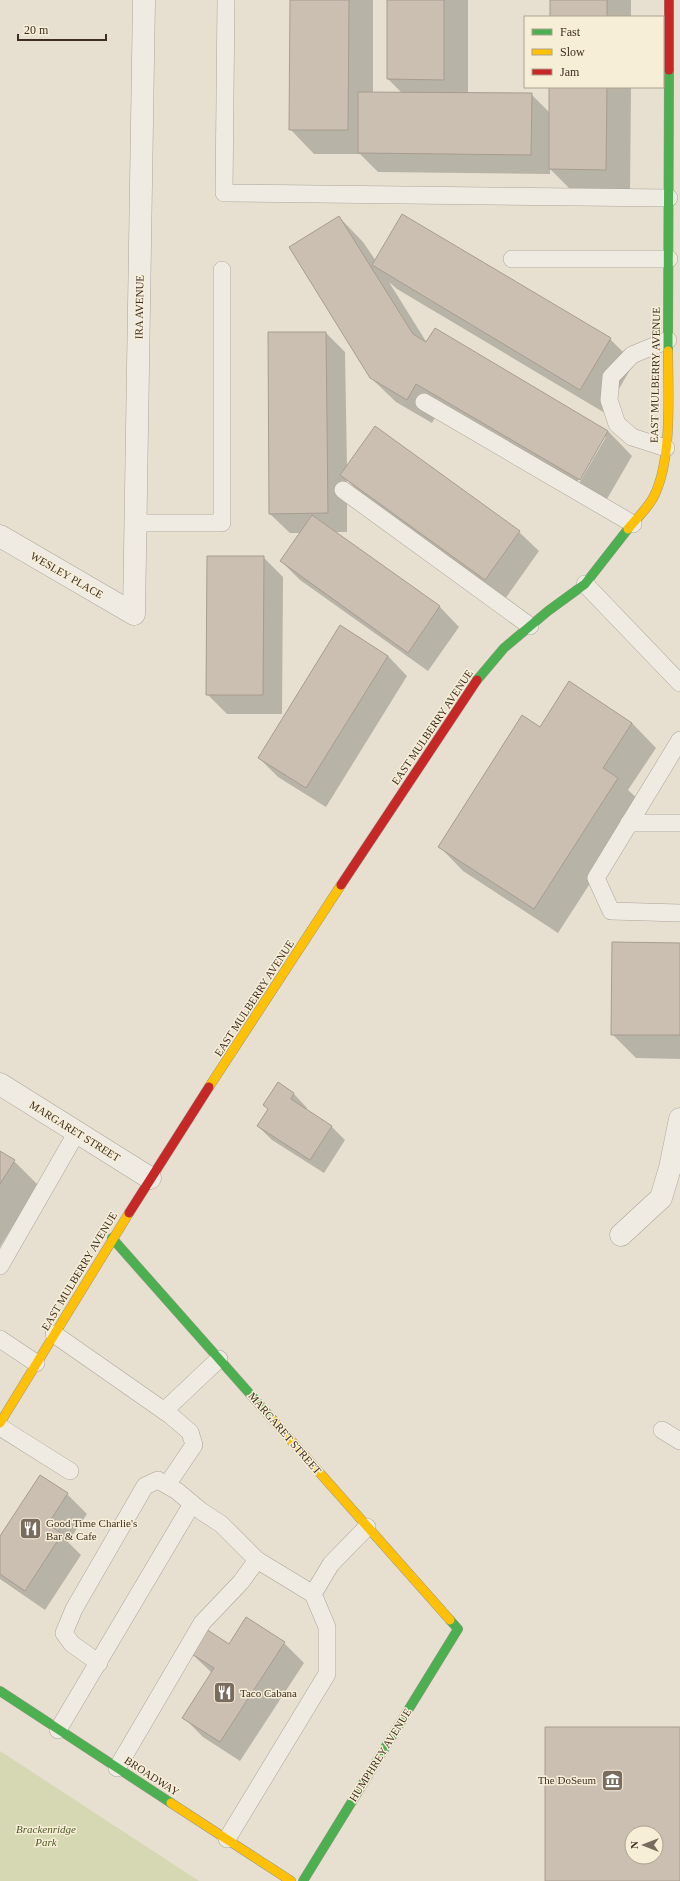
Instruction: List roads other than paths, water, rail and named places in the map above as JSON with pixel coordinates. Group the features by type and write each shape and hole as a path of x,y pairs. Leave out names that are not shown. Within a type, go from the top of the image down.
{"street":[{"name":"IRA AVENUE","path":"134,614 144,0"},
{"name":"EAST MULBERRY AVENUE","path":"0,1423 150,1178 478,678 504,648 548,610 585,584 653,498 662,472 666,448 670,0"},
{"name":"WESLEY PLACE","path":"0,536 134,614"},
{"name":"MARGARET STREET","path":"0,1084 150,1178"},
{"path":"621,1235 661,1198 670,1168 680,1118"},
{"name":"MARGARET STREET","path":"112,1238 458,1629"},
{"name":"HUMPHREY AVENUE","path":"303,1881 458,1629"},
{"name":"BROADWAY","path":"0,1692 291,1881"}],"lane":[{"path":"226,0 224,193 668,198"},
{"path":"512,259 668,259"},
{"path":"136,523 222,523 222,270"},
{"path":"666,448 632,437 616,424 609,400 611,377 632,355 668,340"},
{"path":"424,402 633,524"},
{"path":"343,490 530,626"},
{"path":"585,584 680,683"},
{"path":"680,740 596,878 611,911 680,913"},
{"path":"629,823 680,823"},
{"path":"0,1266 77,1132"},
{"path":"54,1334 164,1411 190,1432 194,1445 167,1485"},
{"path":"0,1339 36,1363"},
{"path":"164,1411 219,1359"},
{"path":"0,1427 70,1471"},
{"path":"662,1430 680,1441"},
{"path":"99,1663 72,1644 64,1633 74,1608 145,1486 158,1480 221,1524 256,1560 313,1594 327,1627 327,1674 227,1839"},
{"path":"58,1730 192,1504"},
{"path":"313,1594 331,1564 367,1526"},
{"path":"117,1768 202,1623 241,1582 256,1560"}],"place":[{"name":"Good Time Charlie's Bar & Cafe","path":"30,1529"},
{"name":"Taco Cabana","path":"225,1693"},
{"name":"The DoSeum","path":"612,1780"}],"park label":[{"name":"Brackenridge Park","path":"46,1835"}]}
